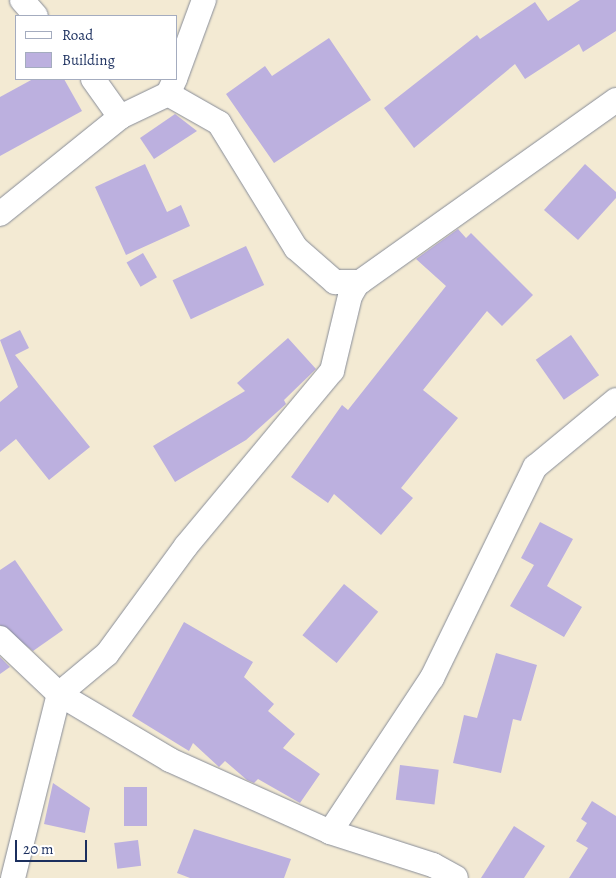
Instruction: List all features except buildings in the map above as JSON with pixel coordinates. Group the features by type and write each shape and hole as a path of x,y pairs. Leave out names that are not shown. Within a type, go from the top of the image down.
{"street":[{"path":"22,0 35,15"},
{"path":"178,70 204,0"},
{"path":"94,80 120,117"},
{"path":"0,214 120,117 173,83 219,123 296,248 336,282 358,282"},
{"path":"13,878 59,694 107,654 186,546 332,371 350,296 358,282 616,100"},
{"path":"330,832 446,654 535,467 616,400"},
{"path":"0,638 59,694 170,760 330,832 433,865 456,878"}]}
